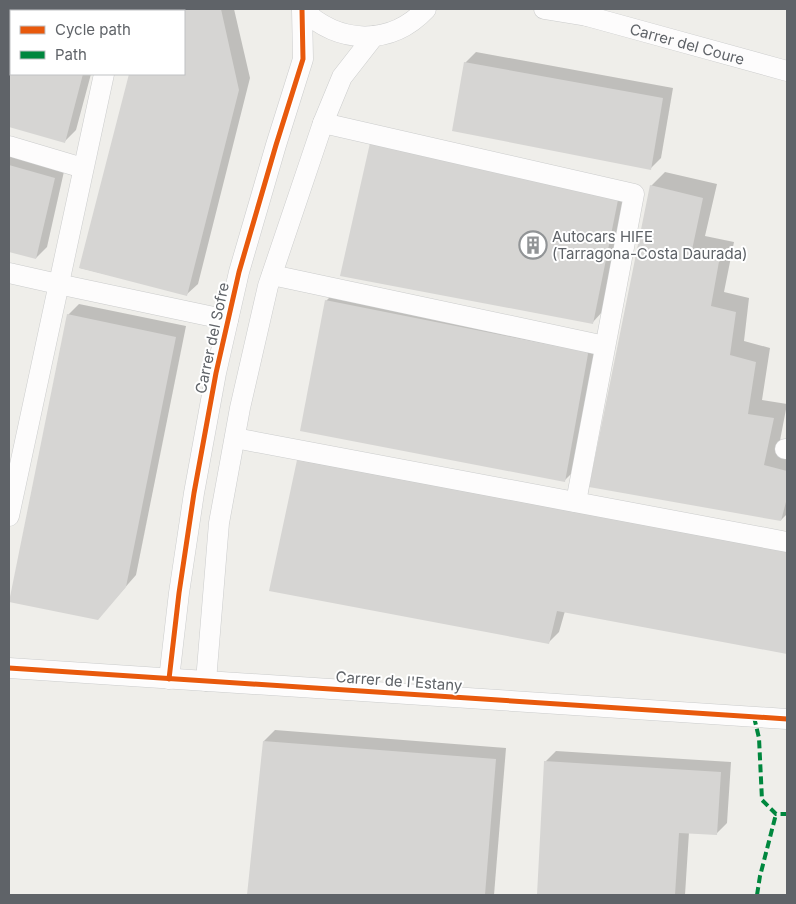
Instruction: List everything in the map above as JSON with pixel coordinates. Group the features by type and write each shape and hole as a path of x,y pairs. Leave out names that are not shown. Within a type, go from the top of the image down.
{"street":[{"path":"302,9 313,20 338,33 368,37 396,30 407,25 423,12 444,9"},
{"name":"Carrer del Sofre","path":"169,679 179,593 194,493 216,372 239,272 303,59 302,9"},
{"name":"Carrer del Coure","path":"544,9 580,12 787,71"},
{"path":"206,681 219,523 240,408 268,286 322,123 342,77 374,36"},
{"path":"9,516 104,75"},
{"path":"322,123 634,194 576,502"},
{"path":"9,146 83,168"},
{"path":"9,272 228,320"},
{"path":"272,275 605,346"},
{"path":"235,438 787,542"},
{"name":"Carrer de l'Estany","path":"9,668 787,720"}],"building":[{"path":"9,9 100,9 10,10 10,75 83,75 65,143 9,127"},
{"path":"221,9 239,90 187,296 79,268 129,75 185,75 185,10 146,10"},
{"path":"464,62 663,98 651,170 452,131"},
{"path":"370,143 619,195 593,324 340,276"},
{"path":"9,165 55,178 36,259 9,252"},
{"path":"650,185 703,198 692,250 720,256 711,306 736,312 730,355 756,362 748,414 774,418 764,465 787,471 787,498 781,521 589,487"},
{"path":"325,300 587,352 565,482 300,431"},
{"path":"67,314 176,337 126,587 98,620 9,602"},
{"path":"297,460 787,552 787,654 557,611 549,644 269,591"},
{"path":"263,741 496,759 485,895 247,895"},
{"path":"544,761 721,772 717,835 679,833 675,895 537,895"}],"marked path":[{"path":"754,717 759,738 762,800 776,814 787,814"},
{"path":"757,895 776,814"}],"cycle path":[{"path":"169,679 179,593 194,493 216,373 239,272 303,59 302,9"},
{"path":"9,668 787,719"}],"place":[{"name":"Autocars HIFE (Tarragona-Costa Daurada)","path":"533,245"}]}
